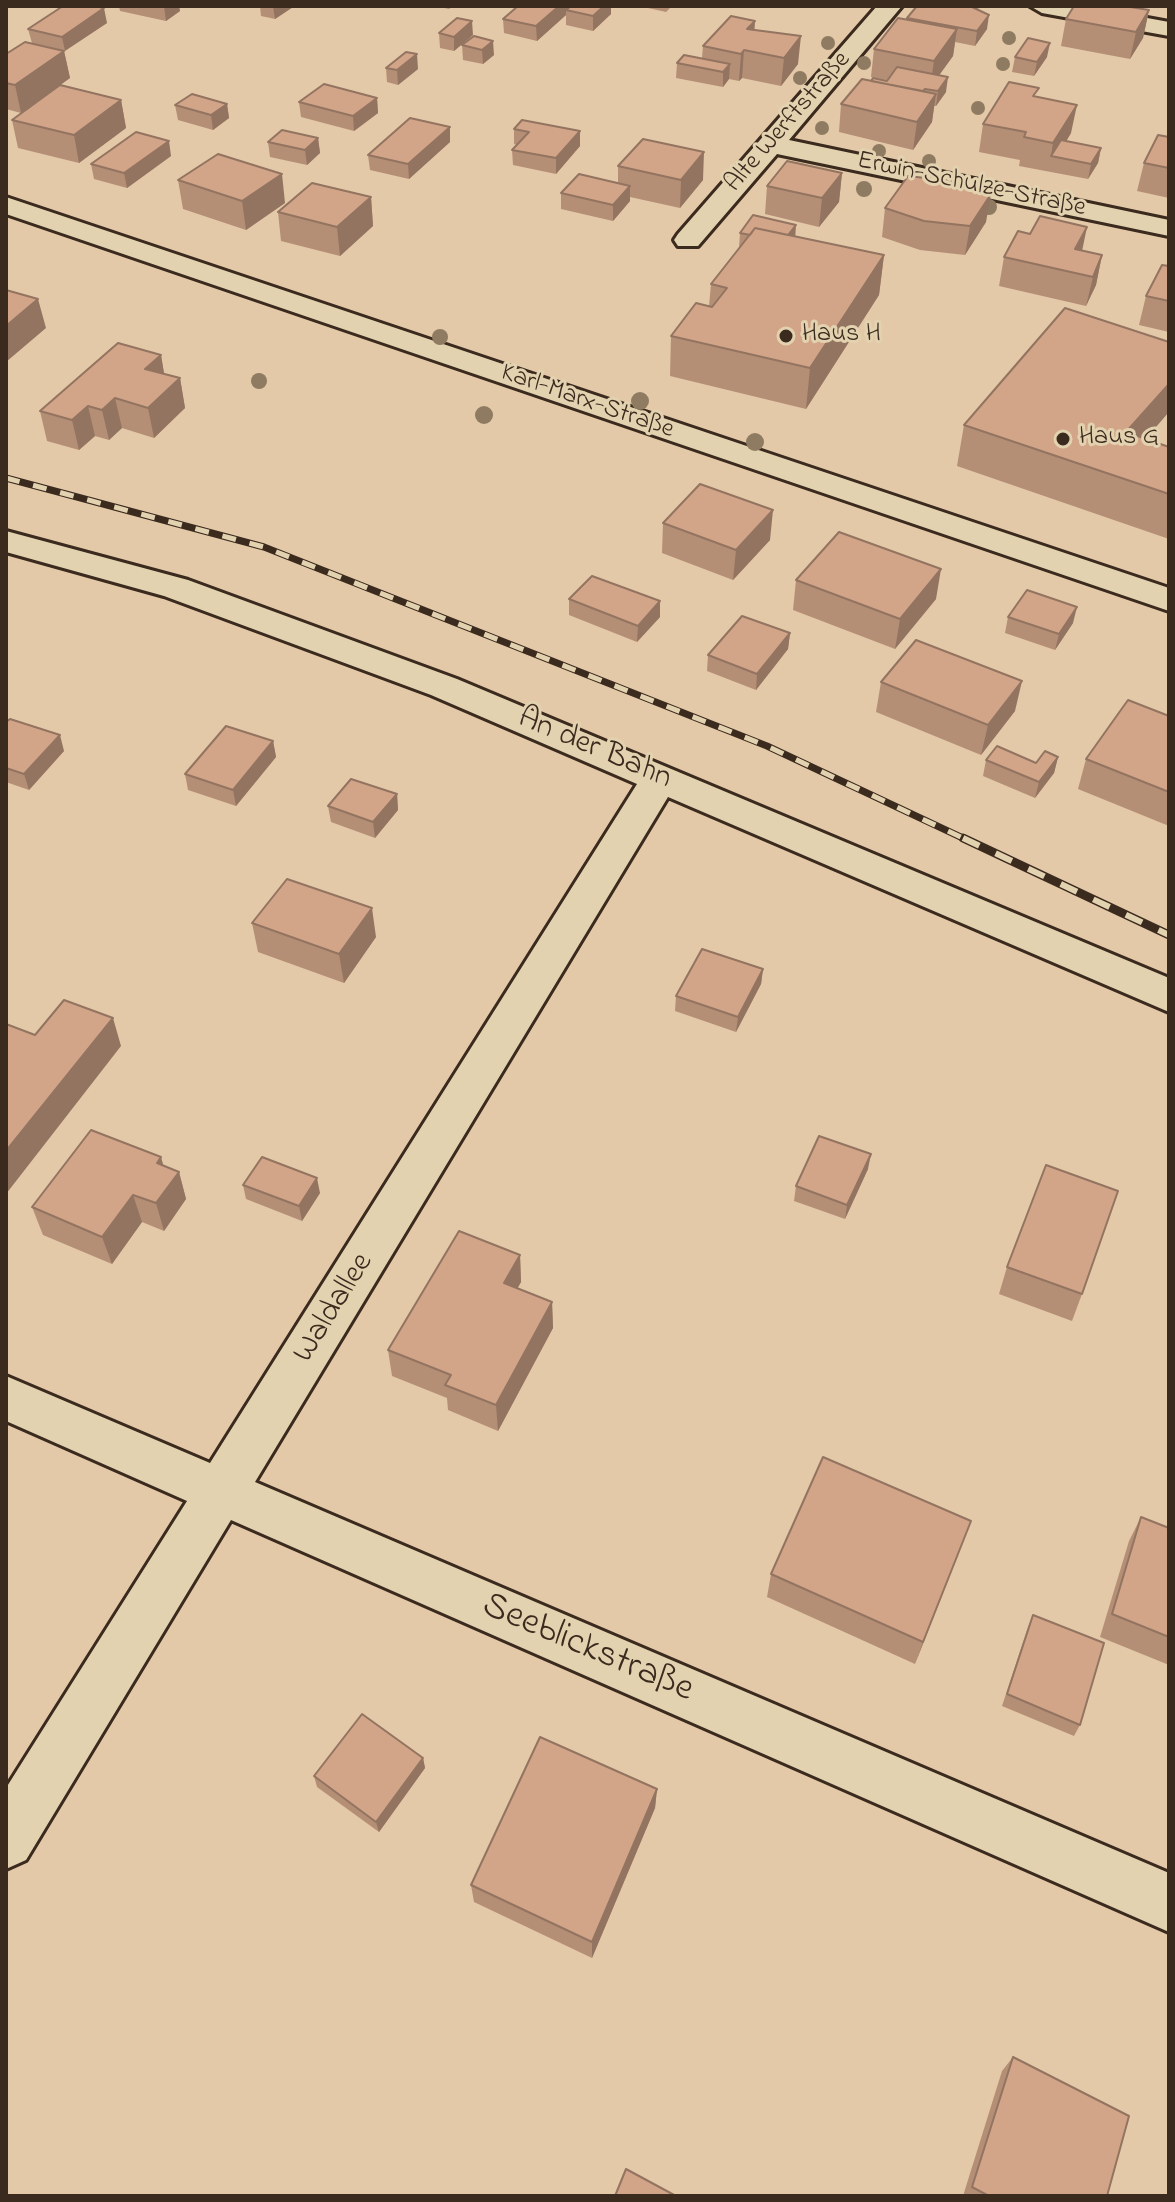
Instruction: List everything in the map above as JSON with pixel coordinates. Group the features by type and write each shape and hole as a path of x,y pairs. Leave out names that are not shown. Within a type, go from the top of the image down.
{"street":[{"name":"Alte Werftstraße","path":"688,240 754,161 774,145 890,6"},
{"path":"1042,6 1169,29"},
{"name":"Erwin-Schulze-Straße","path":"774,145 1169,228"},
{"name":"Karl-Marx-Straße","path":"6,205 1169,600"},
{"name":"An der Bahn","path":"6,541 176,588 444,687 1169,996"},
{"name":"Waldallee","path":"6,1840 661,777"},
{"name":"Seeblickstraße","path":"6,1398 1169,1903"}],"building":[{"path":"63,6 104,8 62,37 28,29"},
{"path":"518,6 559,6 536,26 503,19"},
{"path":"571,6 604,6 593,16 566,10"},
{"path":"917,6 973,6 989,15 977,31 907,18"},
{"path":"1074,6 1124,6 1149,10 1136,32 1066,19"},
{"path":"731,16 755,21 747,29 801,36 784,58 703,46"},
{"path":"457,18 472,21 454,37 439,33"},
{"path":"898,18 957,29 934,61 874,49"},
{"path":"474,36 493,41 482,50 462,45"},
{"path":"1028,38 1050,43 1037,62 1015,57"},
{"path":"25,42 64,51 15,85 6,83 6,54"},
{"path":"406,52 417,54 397,70 386,68"},
{"path":"684,55 730,64 723,72 677,63"},
{"path":"897,67 948,77 938,91 871,81 873,78 887,81"},
{"path":"862,79 936,94 917,122 841,104"},
{"path":"1009,82 1039,88 1033,96 1077,105 1053,143 1024,137 1026,132 983,124"},
{"path":"324,84 377,98 353,116 299,102"},
{"path":"60,85 121,100 74,135 12,120"},
{"path":"192,94 227,104 211,115 175,105"},
{"path":"410,118 450,127 408,164 368,155"},
{"path":"522,120 580,131 556,158 512,150 529,132 514,129"},
{"path":"282,130 318,138 305,150 268,142"},
{"path":"136,132 169,141 124,173 91,164"},
{"path":"1158,135 1169,137 1169,168 1144,163"},
{"path":"643,139 704,152 681,180 618,166"},
{"path":"1061,140 1101,148 1091,164 1051,156"},
{"path":"218,154 282,174 242,201 178,180"},
{"path":"787,161 842,173 822,198 767,186"},
{"path":"579,174 630,186 613,205 561,193"},
{"path":"908,176 952,181 991,194 970,226 924,221 885,208"},
{"path":"312,183 371,197 337,227 278,212"},
{"path":"753,215 796,225 788,235 755,228 750,235 740,233"},
{"path":"1040,216 1087,227 1075,249 1102,255 1093,277 1004,257 1018,231 1030,234"},
{"path":"755,228 884,255 810,368 671,336 696,303 712,307 727,288 711,284"},
{"path":"1162,265 1169,266 1169,301 1146,296"},
{"path":"6,290 38,299 6,326"},
{"path":"1065,308 1169,342 1169,384 1126,432 1169,447 1169,494 964,425"},
{"path":"118,343 161,355 145,369 180,378 148,408 115,398 102,410 88,406 72,420 40,411"},
{"path":"700,484 773,510 736,550 663,523"},
{"path":"839,532 941,569 900,619 796,580"},
{"path":"592,576 660,601 638,626 569,599"},
{"path":"1027,590 1077,607 1059,634 1008,617"},
{"path":"742,616 790,633 757,674 708,655"},
{"path":"916,640 1022,681 988,725 881,682"},
{"path":"1128,700 1169,716 1169,792 1086,759"},
{"path":"10,719 60,735 24,774 6,768 6,722"},
{"path":"226,726 273,741 233,790 185,774"},
{"path":"997,746 1036,763 1045,751 1058,757 1039,782 986,760"},
{"path":"351,779 397,794 373,822 328,806"},
{"path":"287,879 372,908 339,954 252,923"},
{"path":"702,949 763,969 738,1017 676,996"},
{"path":"64,1000 113,1018 6,1151 6,1024 35,1035"},
{"path":"91,1130 161,1157 157,1163 179,1172 156,1203 133,1195 102,1237 32,1207"},
{"path":"819,1136 871,1154 847,1205 796,1186"},
{"path":"262,1157 317,1178 299,1206 243,1185"},
{"path":"1046,1165 1118,1191 1082,1294 1007,1267"},
{"path":"459,1231 520,1255 504,1283 552,1302 496,1405 445,1385 451,1375 388,1350"},
{"path":"823,1457 971,1521 923,1642 771,1574"},
{"path":"1141,1517 1169,1528 1169,1637 1112,1614"},
{"path":"1033,1615 1104,1643 1080,1725 1007,1694"},
{"path":"362,1714 423,1758 376,1822 314,1776"},
{"path":"540,1737 657,1789 592,1942 471,1885"},
{"path":"1013,2057 1129,2116 1107,2196 989,2196 972,2187"},
{"path":"626,2169 676,2196 615,2196"}],"railway":[{"path":"6,478 264,547 767,746 967,840"},
{"path":"963,838 1169,935"}],"place":[{"name":"Haus H","path":"786,336"},
{"name":"Haus G","path":"1063,439"}]}
